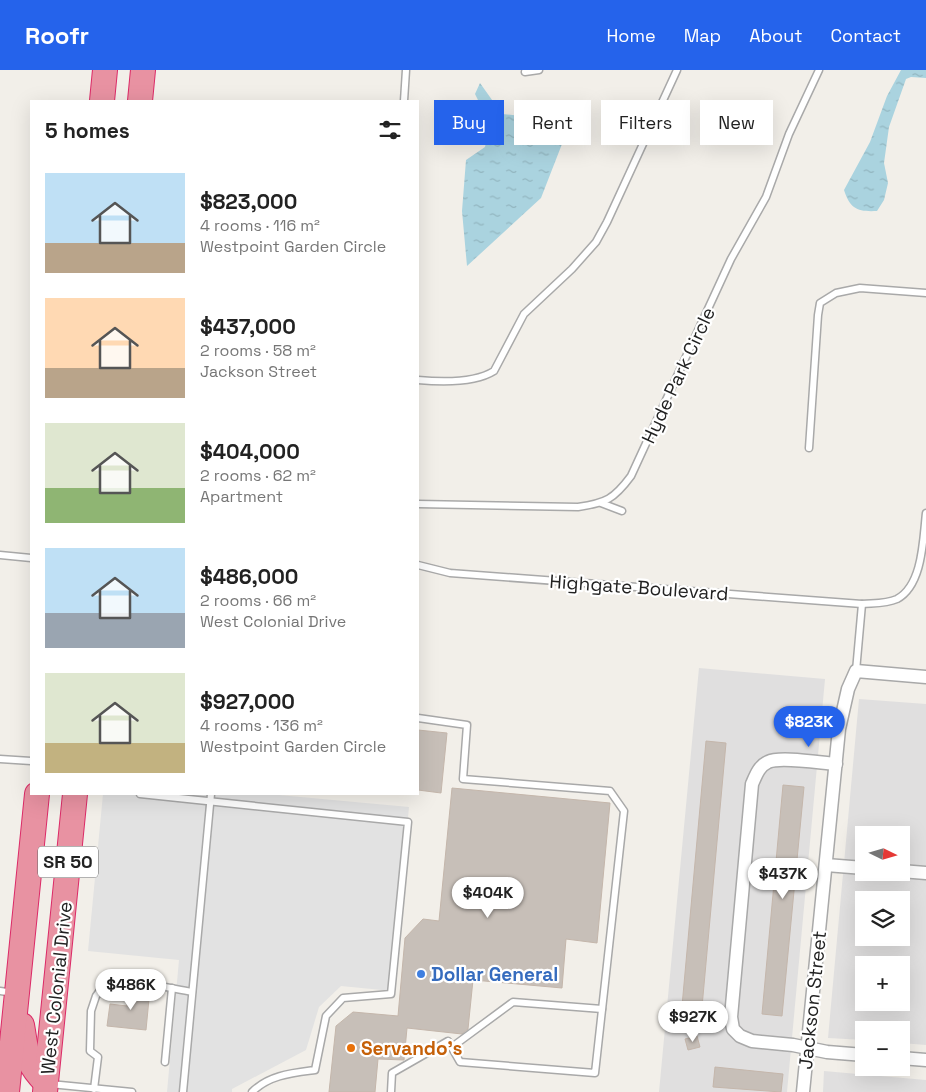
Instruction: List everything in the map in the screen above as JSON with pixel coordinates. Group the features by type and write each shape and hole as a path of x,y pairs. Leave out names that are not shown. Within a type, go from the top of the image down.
{"highway":[{"path":"102,100 105,70"},
{"path":"140,100 143,70"},
{"name":"West Colonial Drive","path":"7,1092 9,992 37,795"},
{"name":"West Colonial Drive","path":"46,1088 75,795"},
{"path":"9,992 27,1057 46,1088"}],"street":[{"path":"856,671 926,677"},
{"name":"Jackson Street","path":"803,1092 840,729 848,689 856,671"},
{"path":"836,764 780,759 768,762 758,770 752,784 732,1017 733,1029 740,1036 752,1041 855,1054"},
{"path":"826,865 855,867"},
{"path":"910,872 926,873"},
{"path":"910,1059 926,1060"}],"lane":[{"path":"404,100 406,70"},
{"path":"525,72 539,70"},
{"path":"419,380 435,382 476,378 486,376 494,371 524,314 596,242 677,70"},
{"name":"Hyde Park Circle","path":"419,504 578,507 601,503 620,492 631,476 731,259 766,197 789,134 819,70"},
{"path":"809,448 820,302 836,293 860,288 926,293"},
{"path":"601,503 622,510"},
{"name":"Highgate Boulevard","path":"419,565 450,574 862,604 883,603 904,594 917,573 926,513"},
{"path":"0,556 30,558"},
{"path":"856,671 862,604"},
{"path":"391,1092 392,1073 448,1041 460,1062 595,1073 624,811 610,791 464,779 467,725 419,718"},
{"path":"0,759 30,762"},
{"path":"164,795 211,797 408,822 391,994 343,998 326,1016 315,1070 283,1074 258,1086 252,1092"},
{"path":"183,1092 211,797"},
{"path":"94,1088 98,1056 90,1051 91,1012 96,996 107,981 142,982 192,992"},
{"path":"165,1062 172,988"},
{"path":"452,1047 513,1002 602,1009"},
{"path":"46,1088 94,1088 132,1092"}],"shaded area":[{"path":"699,668 825,679 787,1092 659,1092"},
{"path":"859,699 926,704 926,1045 910,1044 910,1021 855,1021 855,1040 828,1038"},
{"path":"103,795 279,795 409,807 392,991 341,986 319,1007 306,1050 232,1089 232,1092 167,1092 179,960 88,951"},
{"path":"824,1071 855,1074 855,1076 926,1080 926,1092 823,1092"}],"water":[{"path":"901,70 926,70 926,78 911,77 906,79 889,127 884,163 888,183 884,200 877,211 860,210 852,205 844,190 870,142 887,96"},
{"path":"480,83 492,100 478,100 475,94"},
{"path":"504,114 514,115 514,145 562,145 541,198 467,266 462,211 466,160 485,145 504,145"}],"building":[{"path":"419,730 447,733 441,793 419,790"},
{"path":"706,741 726,743 702,1007 682,1006"},
{"path":"783,785 804,787 782,1016 762,1014"},
{"path":"452,788 610,803 597,943 566,939 562,988 473,980 468,1029 462,1034 407,1028 404,1060 378,1059 375,1092 329,1092 336,1026 353,1012 398,1016 405,938 423,919 439,921"},
{"path":"129,987 150,989 146,1030 107,1026 110,1004 127,1006"},
{"path":"697,1036 700,1047 688,1050 685,1039"},
{"path":"715,1067 783,1074 781,1092 713,1087"}],"place":[{"name":"Dollar General","path":"421,974"},
{"name":"Servando's","path":"351,1048"}]}
